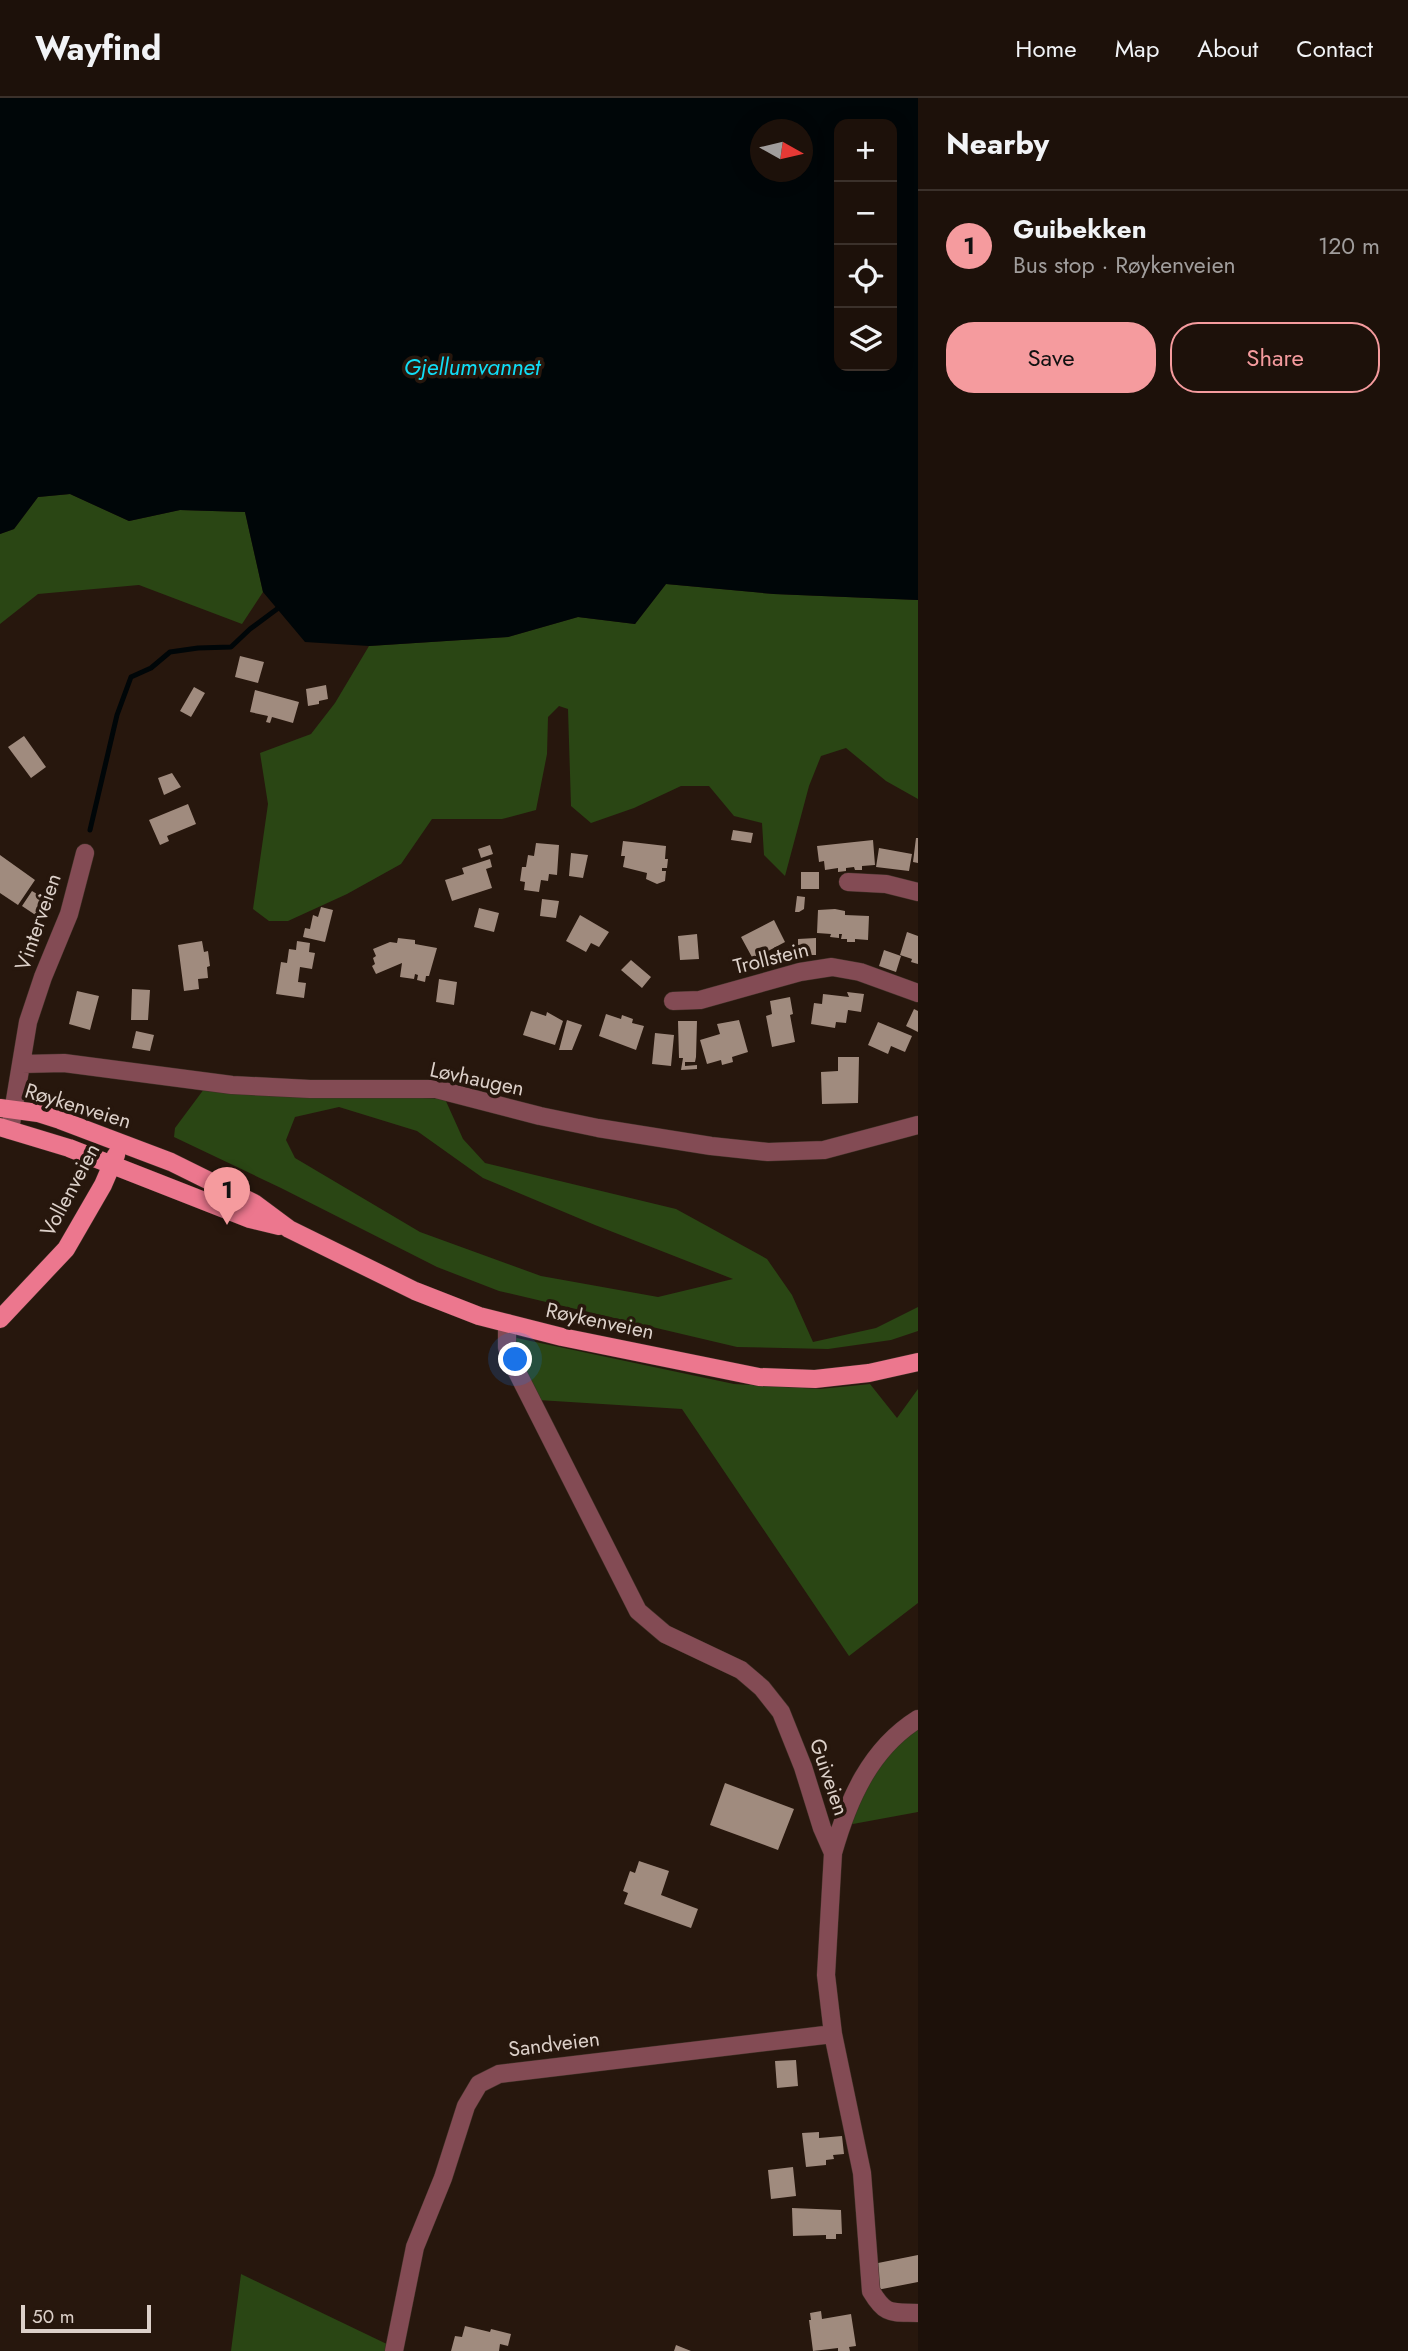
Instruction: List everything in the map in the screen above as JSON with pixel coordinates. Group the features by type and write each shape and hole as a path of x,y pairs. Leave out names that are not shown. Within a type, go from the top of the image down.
{"main road":[{"name":"Røykenveien","path":"7,1108 60,1120 171,1162 254,1203 289,1229 415,1291 469,1313 562,1337 760,1377 815,1379 869,1373 918,1362"},
{"name":"Røykenveien","path":"5,1129 113,1164 250,1219 289,1229"},
{"name":"Vollenveien","path":"0,1319 66,1249 113,1164 121,1142"}],"street":[{"name":"Vinterveien","path":"5,1129 7,1108 22,1064 29,1022 43,977 69,914 85,853"},
{"path":"848,882 886,884 918,892"},
{"name":"Trollstein","path":"673,1001 700,1000 800,972 832,967 860,972 918,993"},
{"name":"Løvhaugen","path":"22,1064 64,1063 232,1085 310,1089 436,1089 598,1128 768,1152 824,1150 918,1125"},
{"name":"Guiveien","path":"507,1323 507,1347 511,1360 638,1611 665,1634 741,1670 762,1688 781,1712 833,1853 826,1975 833,2034 862,2173 871,2291 881,2307 892,2312 918,2313"},
{"path":"833,1853 845,1814 871,1763 884,1746 918,1719"},
{"name":"Sandveien","path":"394,2351 415,2247 443,2178 466,2106 480,2084 499,2074 833,2034"}],"green space":[{"path":"70,494 129,521 180,510 245,512 263,592 242,624 139,585 38,594 0,624 0,534 14,529 38,497"},
{"path":"666,584 774,594 918,600 918,799 886,781 846,748 821,756 809,786 785,876 764,855 762,823 734,816 709,786 681,786 634,808 591,823 571,806 568,709 559,706 548,717 547,754 536,810 502,819 432,819 401,864 347,894 288,921 269,921 253,909 268,804 260,753 311,734 335,703 369,646 508,637 578,617 635,624"},
{"path":"207,1085 445,1099 463,1139 485,1163 676,1209 767,1259 792,1295 813,1342 876,1328 918,1307 918,1331 891,1340 828,1349 737,1347 499,1291 437,1267 174,1137 175,1128","holes":["339,1107 417,1131 483,1178 733,1279 658,1297 541,1276 420,1232 295,1158 286,1140 295,1117"]},
{"path":"512,1337 734,1384 820,1389 870,1384 897,1418 918,1389 918,1603 849,1656 682,1409 538,1400"},
{"path":"918,1720 918,1812 842,1826 888,1743"},
{"path":"241,2274 393,2347 392,2351 231,2351"}],"water":[{"name":"Gjellumvannet","path":"0,98 918,98 918,600 774,594 666,584 635,624 578,617 508,637 369,646 305,642 263,592 245,512 180,510 129,521 70,494 38,497 14,529 0,534"}],"building":[{"path":"240,656 264,662 258,683 235,677"},
{"path":"326,685 328,699 308,706 306,689"},
{"path":"194,687 205,693 191,717 180,711"},
{"path":"255,690 299,702 293,723 272,717 270,723 266,722 268,716 250,712"},
{"path":"24,736 46,767 31,778 8,747"},
{"path":"172,773 181,787 164,795 158,778"},
{"path":"188,804 196,824 167,836 169,841 160,845 149,820"},
{"path":"733,830 753,833 751,843 731,840"},
{"path":"918,838 918,863 913,862"},
{"path":"873,840 875,865 862,866 862,870 855,870 854,867 838,872 838,868 825,870 824,861 819,862 817,846"},
{"path":"623,841 666,846 667,868 662,868 662,871 666,871 665,881 657,884 646,879 647,873 623,867"},
{"path":"536,843 559,845 557,875 549,874 548,881 541,880 539,892 524,890 525,882 520,881 522,867 526,867 528,855 534,856"},
{"path":"490,845 493,854 481,858 478,849"},
{"path":"879,848 912,854 909,871 876,867"},
{"path":"571,853 588,855 583,878 569,876"},
{"path":"0,855 35,880 18,905 0,893"},
{"path":"490,859 492,867 486,869 492,888 452,901 445,880 464,874 462,868"},
{"path":"801,872 819,872 819,889 801,889"},
{"path":"32,891 47,900 37,916 22,906"},
{"path":"797,896 805,897 804,909 795,912"},
{"path":"542,899 559,901 556,918 540,916"},
{"path":"321,907 333,910 325,942 303,937 305,928 310,929 313,915 318,917"},
{"path":"479,908 499,913 494,932 474,927"},
{"path":"818,910 845,911 845,915 869,916 868,940 855,939 855,942 847,942 847,939 841,939 842,934 839,934 839,938 830,937 831,934 817,933"},
{"path":"580,915 609,932 599,947 591,943 586,952 566,941"},
{"path":"774,920 785,942 753,959 741,937"},
{"path":"907,932 918,936 918,964 900,955"},
{"path":"697,934 699,959 680,960 678,936"},
{"path":"398,938 415,940 415,944 437,948 425,982 417,980 418,975 415,974 414,979 400,977 402,963 376,974 372,966 376,956 373,949 390,942 397,943"},
{"path":"816,938 816,955 798,955 798,939"},
{"path":"202,941 204,952 208,951 208,978 198,979 199,989 184,991 178,945"},
{"path":"297,941 310,943 309,952 315,953 312,969 300,967 298,982 306,983 304,998 276,994 281,962 287,963 289,949 296,950"},
{"path":"884,950 901,956 896,972 879,966"},
{"path":"631,960 651,977 642,988 621,970"},
{"path":"439,979 457,982 454,1005 436,1002"},
{"path":"132,989 150,990 148,1020 131,1020"},
{"path":"77,991 99,996 90,1030 69,1024"},
{"path":"847,992 864,994 861,1012 848,1010 846,1023 836,1022 835,1028 811,1024 814,1003 822,1004 823,994 849,997"},
{"path":"790,997 795,1042 772,1047 766,1016 772,1014 770,1001"},
{"path":"914,1009 918,1011 918,1032 906,1026"},
{"path":"531,1011 546,1016 547,1012 563,1021 555,1045 523,1035"},
{"path":"606,1014 621,1019 622,1015 633,1019 632,1023 644,1026 636,1050 599,1036"},
{"path":"567,1020 582,1025 572,1050 559,1050"},
{"path":"739,1020 748,1052 732,1057 733,1062 722,1065 721,1060 707,1064 700,1040 720,1034 717,1024"},
{"path":"678,1021 697,1021 695,1062 685,1062 685,1066 697,1065 697,1069 681,1070 683,1058 679,1058"},
{"path":"878,1022 912,1036 905,1052 891,1046 888,1054 868,1045"},
{"path":"136,1031 154,1035 150,1051 132,1048"},
{"path":"655,1033 674,1035 671,1066 652,1064"},
{"path":"838,1057 859,1057 858,1103 822,1104 821,1072 838,1071"},
{"path":"725,1783 794,1809 778,1850 710,1825"},
{"path":"639,1861 669,1871 661,1895 698,1909 691,1928 624,1904 628,1893 623,1891 630,1871 635,1873"},
{"path":"796,2060 798,2086 777,2088 775,2061"},
{"path":"819,2132 819,2138 842,2136 844,2154 833,2155 834,2159 826,2160 826,2165 806,2167 802,2133"},
{"path":"793,2167 796,2196 771,2199 768,2170"},
{"path":"792,2208 841,2210 842,2234 836,2234 836,2239 826,2239 826,2235 793,2236"},
{"path":"918,2255 918,2282 877,2290 873,2264"},
{"path":"821,2311 822,2319 851,2314 856,2346 849,2347 850,2351 838,2351 838,2348 813,2351 810,2313"},
{"path":"465,2326 511,2334 508,2346 500,2344 499,2351 451,2351 455,2336 462,2337"},
{"path":"676,2345 691,2351 674,2351"}],"waterway":[{"path":"90,830 117,715 131,677 151,668 170,652 231,647 277,609"}],"place":[{"name":"Guibekken","path":"227,1225"}]}
